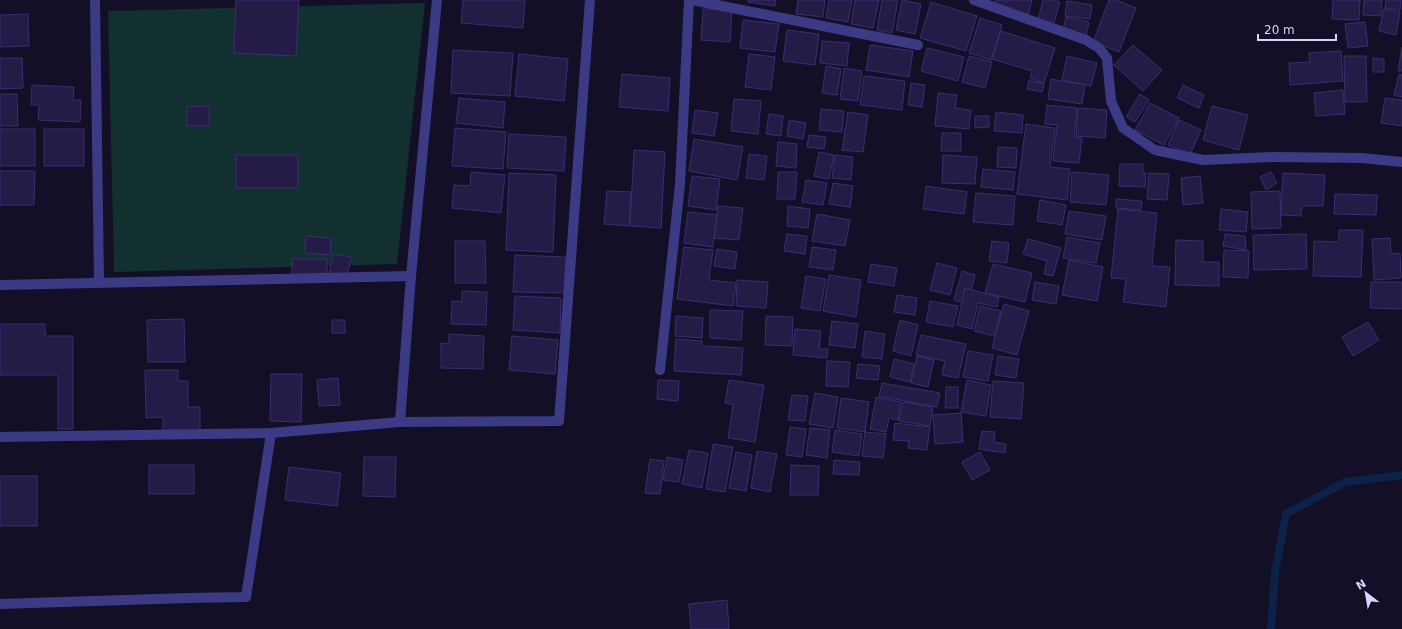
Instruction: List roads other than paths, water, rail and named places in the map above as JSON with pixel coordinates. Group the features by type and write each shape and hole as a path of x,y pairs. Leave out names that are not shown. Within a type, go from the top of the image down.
{"street":[{"path":"96,0 99,282"},
{"path":"400,422 411,276 437,0"},
{"path":"0,438 271,433 400,422 559,420 590,0"},
{"path":"660,370 680,184 691,0 918,45"},
{"path":"974,0 1086,40 1099,48 1107,58 1111,100 1123,128 1155,150 1203,160 1272,156 1362,158 1402,162"},
{"path":"0,285 411,276"},
{"path":"0,604 246,597 271,433"}],"waterway":[{"path":"1271,629 1275,572 1286,514 1345,482 1402,475"}]}
